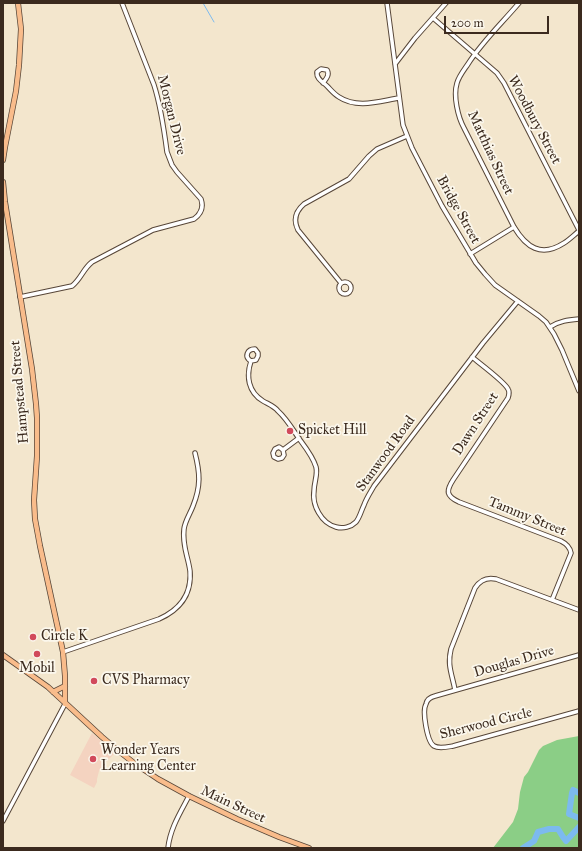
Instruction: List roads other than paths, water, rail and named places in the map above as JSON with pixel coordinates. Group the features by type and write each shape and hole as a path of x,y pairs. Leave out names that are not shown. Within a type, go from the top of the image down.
{"main road":[{"path":"3,160 4,147 15,98 19,65 21,29 18,3"},
{"name":"Hampstead Street","path":"3,182 32,369 37,418 37,456 34,500 35,519 63,652 65,669 65,704"},
{"name":"Main Street","path":"3,655 53,692 102,737 134,763 189,796 252,826 309,848"},
{"path":"53,692 65,686"}],"street":[{"name":"Morgan Drive","path":"20,297 72,286 79,280 86,268 92,262 153,230 194,219 198,216 202,209 201,199 177,172 167,152 159,100 122,3"},
{"name":"Bridge Street","path":"387,3 403,125 407,136 442,206 480,269 501,290 546,322 562,350 579,391"},
{"path":"395,64 445,3"},
{"name":"Matthias Street","path":"519,3 475,54 460,76 457,84 459,117 514,226 527,244 534,248 542,249 556,247 563,244 579,231"},
{"name":"Woodbury Street","path":"433,18 497,73 504,83 579,231"},
{"path":"323,83 340,97 354,103 366,103 399,98"},
{"path":"341,283 298,230 295,221 297,213 304,204 349,179 372,153 383,146 407,136"},
{"path":"470,254 514,226"},
{"name":"Stanwood Road","path":"251,361 248,377 251,389 257,397 274,407 282,414 311,456 316,467 317,475 314,486 314,496 317,510 323,519 331,525 340,528 349,527 359,518 365,502 374,486 472,357 518,301"},
{"path":"550,327 558,322 579,319"},
{"name":"Dawn Street","path":"448,492 453,480 508,398 509,394 507,386 472,357"},
{"path":"283,450 299,438"},
{"path":"63,652 159,619 174,611 182,602 187,594 190,579 184,543 184,527 198,493 200,481 199,468 195,453"},
{"name":"Tammy Street","path":"448,492 448,495 451,498 458,502 568,545 571,553 552,600"},
{"path":"456,690 449,664 449,656 475,588 480,581 488,578 496,579 579,610"},
{"name":"Douglas Drive","path":"456,690 579,655"},
{"name":"Sherwood Circle","path":"456,690 431,697 428,699 425,707 425,719 429,739 433,746 437,748 453,746 579,710"},
{"path":"3,821 65,704"},
{"path":"168,848 174,826 189,796"}],"waterway":[{"path":"203,3 214,22"},
{"path":"579,793 573,790 569,814 579,818"},
{"path":"523,848 534,841 538,832 549,829 558,829 566,841 579,827"}],"place":[{"name":"Spicket Hill","path":"290,431"},
{"name":"Circle K","path":"33,637"},
{"name":"Mobil","path":"37,654"},
{"name":"CVS Pharmacy","path":"94,681"},
{"name":"Wonder Years Learning Center","path":"93,759"}]}
